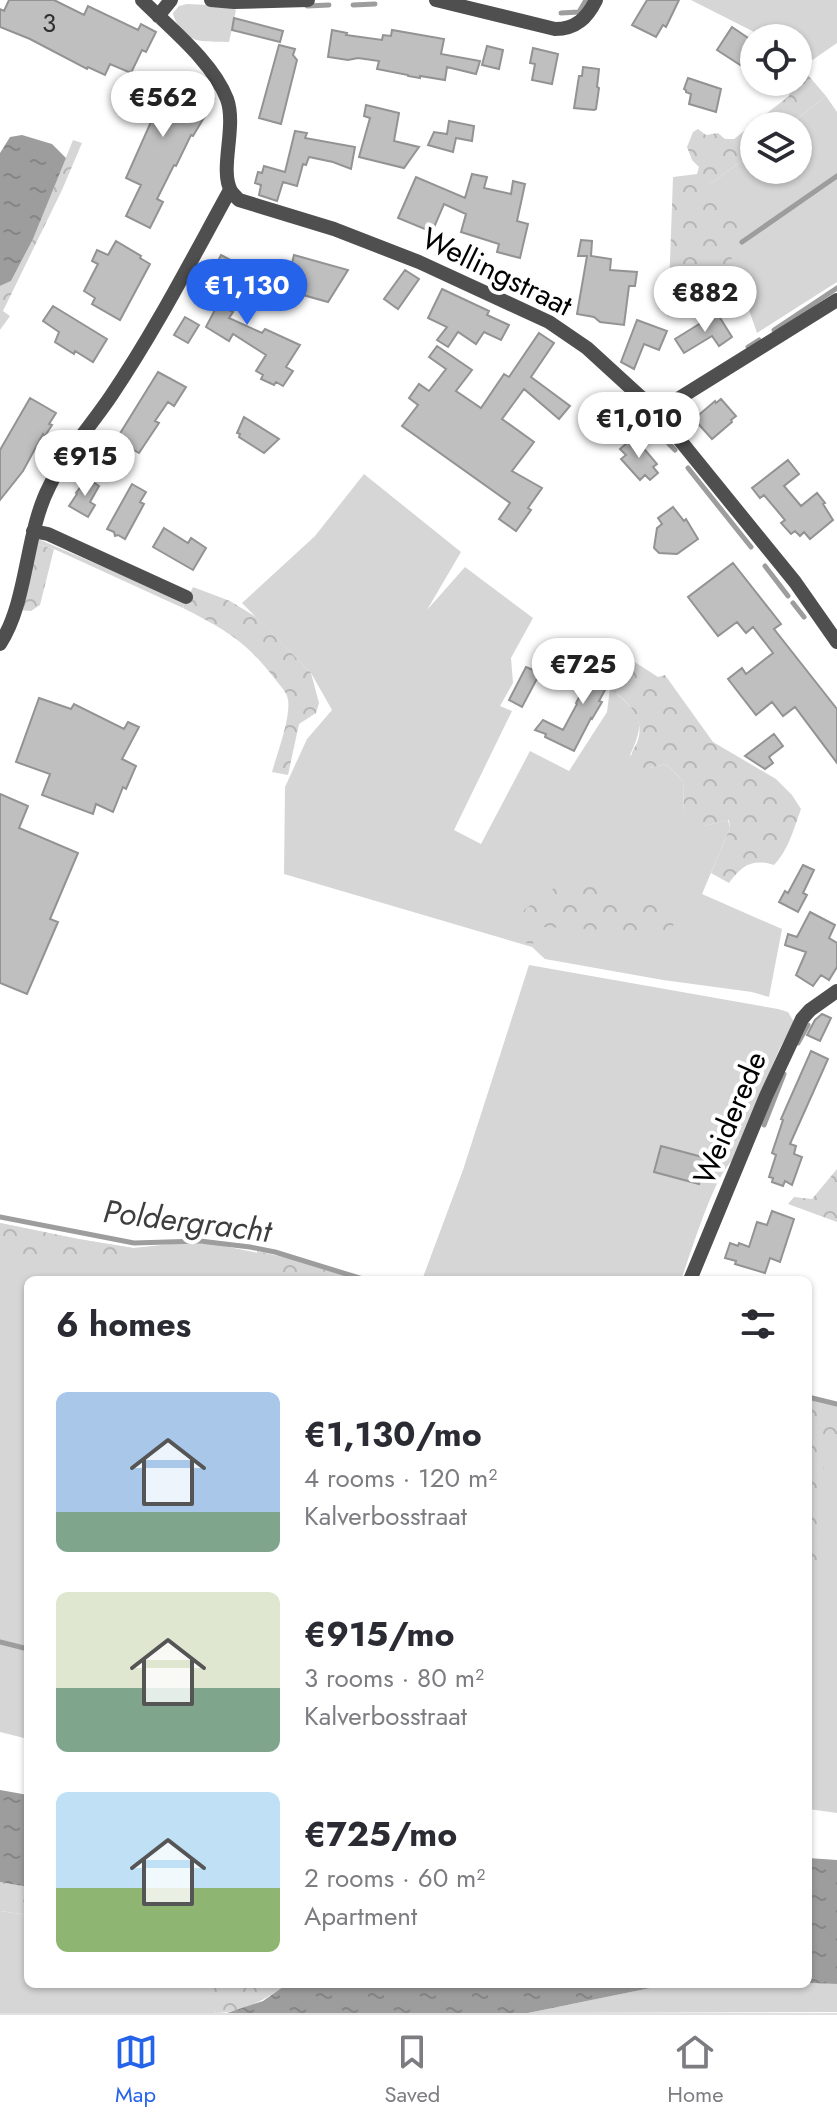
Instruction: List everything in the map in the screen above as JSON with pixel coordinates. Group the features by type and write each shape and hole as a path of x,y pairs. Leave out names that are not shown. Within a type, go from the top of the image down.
{"street":[{"path":"0,644 12,619 33,531 47,490 111,395 230,190 231,117 218,80 142,0"},
{"path":"158,16 171,0"},
{"path":"211,0 308,0"},
{"path":"436,0 555,29 568,28 582,21 596,0"},
{"name":"Wellingstraat","path":"230,190 239,200 348,234 419,262 549,322 594,353 657,412 795,582 837,642"},
{"path":"657,412 837,300"},
{"path":"33,531 48,534 186,597"},
{"name":"Weiderede","path":"692,1276 766,1096 802,1019 837,991"}],"green space":[{"path":"691,0 837,0 837,43 812,60 812,24 740,25"},
{"path":"179,6 229,6 236,10 229,42 202,41 187,35 173,13"},
{"path":"812,80 826,96 806,112 769,112 789,96 812,96"},
{"path":"826,96 837,112 837,282 757,333 742,290 743,279 724,246 710,184 740,162 740,184 812,184 812,112 806,112"},
{"path":"698,129 706,135 718,133 725,139 734,139 740,134 740,162 710,184 742,233 725,246 743,279 742,290 727,294 715,286 668,317 673,177 697,174 699,167 692,160 687,147 693,132"},
{"path":"73,140 82,143 3,311 10,316 0,330 0,286 11,281 33,239"},
{"path":"364,474 461,552 427,610 465,567 533,618 511,658 513,683 500,706 512,711 454,830 481,844 530,751 569,771 607,712 610,688 637,717 638,732 630,755 650,768 666,764 683,781 684,814 703,826 728,820 730,828 702,894 782,929 769,997 545,959 532,947 284,874 285,787 307,739 332,710 311,673 242,603 315,536"},
{"path":"36,538 185,602 183,608 35,543"},
{"path":"35,543 54,549 40,605 31,611 19,610"},
{"path":"193,587 230,601 256,617 311,673 319,703 316,713 299,724 288,775 272,772 287,716 286,694 244,645 183,608"},
{"path":"630,659 658,677 665,675 713,742 776,779 792,795 801,809 787,846 774,865 759,862 748,865 729,883 711,873 730,828 729,820 703,826 687,824 683,781 666,764 650,768 631,767 640,728 632,708 610,688"},
{"path":"578,876 591,879 616,896 632,902 655,903 678,899 672,933 543,927 532,945 516,939 524,910 561,883"},
{"path":"529,965 778,1009 788,1012 794,1022 733,1160 718,1181 682,1276 423,1276 463,1170"},
{"path":"837,1169 837,1222 788,1204 794,1197 812,1199"},
{"path":"0,1223 133,1248 214,1244 358,1276 24,1276 24,1738 0,1732"},
{"path":"0,1223 133,1248 134,1259 125,1265 99,1265 0,1251"},
{"path":"257,1251 358,1276 283,1276 256,1268"},
{"path":"812,1400 837,1406 837,1449 829,1449 813,1505 830,1513 812,1584"},
{"path":"812,1426 837,1430 837,1813 812,1810"},
{"path":"0,1882 24,1886 24,1914 0,1911"},
{"path":"0,1911 24,1914 24,1988 215,1988 208,1995 216,2013 0,2013"},
{"path":"812,1983 837,1984 837,2012 528,2013 650,1988 812,1988"},
{"path":"215,1988 281,1988 236,2011 216,2013 207,1995"}],"water":[{"path":"22,135 52,144 66,158 33,239 11,281 0,286 0,153 10,137"},
{"path":"0,1790 24,1794 24,1886 0,1882"},
{"path":"812,1858 837,1860 837,1984 812,1983"},
{"path":"281,1988 650,1988 528,2013 227,2013 263,2001"}],"building":[{"path":"9,0 54,0 84,15 88,6 138,30 141,24 156,32 146,52 142,50 131,73 110,64 105,75 0,27 0,9 4,11"},
{"path":"647,0 679,0 666,27 663,25 656,37 632,25"},
{"path":"234,18 283,31 280,42 232,30"},
{"path":"732,27 740,32 740,65 717,50"},
{"path":"332,30 382,40 383,35 391,36 392,30 444,39 441,54 480,61 476,74 447,67 445,80 408,76 377,69 379,61 328,57"},
{"path":"279,45 295,49 293,55 297,60 281,124 259,118"},
{"path":"487,46 503,50 499,69 482,65"},
{"path":"533,48 558,54 552,84 532,80 535,64 530,63"},
{"path":"583,67 599,69 594,110 574,108"},
{"path":"171,73 214,98 157,199 163,202 150,228 126,216 141,185 126,178 151,122 128,108 147,86 152,90"},
{"path":"688,78 721,89 716,112 689,104 691,94 684,89"},
{"path":"366,105 399,113 394,141 419,147 404,168 359,157 370,118 364,116"},
{"path":"449,121 474,126 472,141 456,138 453,152 428,145 434,132 447,134"},
{"path":"295,131 307,133 305,138 355,147 351,169 309,157 306,165 303,164 297,186 283,182 277,201 259,195 261,185 255,183 258,172 262,173 264,166 285,172"},
{"path":"472,174 487,177 484,188 511,194 513,181 525,184 517,221 528,224 520,258 497,252 499,244 461,232 466,214 444,204 432,232 398,218 416,177 465,198"},
{"path":"581,240 592,241 591,256 611,259 610,270 637,272 635,286 629,286 624,325 600,322 594,317 577,314 587,256 578,256"},
{"path":"116,241 150,264 120,320 92,304 95,298 84,291 98,264 92,261 97,250 108,255"},
{"path":"221,255 236,263 231,271 236,273 220,305 233,312 229,318 262,333 265,329 300,345 286,367 293,371 283,386 261,379 263,375 256,371 266,355 233,334 229,341 206,327 218,304 196,290 203,276 209,279"},
{"path":"294,255 348,270 328,302 285,290"},
{"path":"405,270 419,279 398,309 384,299"},
{"path":"442,289 489,311 487,315 509,325 501,340 484,332 476,344 458,332 448,347 437,340 447,327 428,318"},
{"path":"53,306 107,339 93,362 55,342 59,332 43,321"},
{"path":"717,313 732,337 719,346 712,336 684,353 675,339"},
{"path":"185,317 199,325 188,343 174,335"},
{"path":"637,320 667,331 659,350 644,344 634,369 621,362"},
{"path":"539,333 554,343 531,377 570,406 559,419 524,389 502,419 534,442 512,471 542,488 516,531 499,519 510,503 402,426 418,405 409,398 419,384 429,391 446,369 429,357 437,346 472,370 456,391 481,408 504,374 509,377"},
{"path":"158,372 186,387 174,406 168,402 155,421 159,423 139,453 116,440"},
{"path":"30,398 56,413 49,424 52,425 45,436 43,434 23,471 0,500 0,450"},
{"path":"721,399 736,416 712,439 694,419"},
{"path":"244,417 279,439 264,453 239,437 237,433"},
{"path":"634,437 657,464 653,467 658,473 650,480 645,475 640,480 621,459 626,455 620,449"},
{"path":"788,460 799,474 784,486 801,506 817,493 833,520 810,539 804,532 800,536 795,531 791,534 781,523 785,520 764,495 760,498 752,488"},
{"path":"87,478 99,486 90,502 95,505 88,517 69,506"},
{"path":"132,484 146,492 140,502 144,504 125,539 107,529"},
{"path":"673,507 684,521 686,519 698,539 677,554 659,553 654,548 657,528 662,524 658,518"},
{"path":"164,528 188,543 191,538 206,548 193,570 153,547"},
{"path":"733,563 781,624 774,629 837,709 837,763 795,707 783,716 772,702 756,715 728,679 742,668 746,674 773,653 753,627 746,633 737,622 718,636 688,597"},
{"path":"608,647 621,654 602,689 605,690 599,701 602,702 574,751 535,730 543,720 563,730"},
{"path":"526,667 540,673 522,707 509,700"},
{"path":"39,698 71,709 74,704 124,729 128,722 139,727 122,759 136,766 113,812 96,804 93,814 42,795 50,774 16,762"},
{"path":"774,734 783,746 769,757 773,763 765,769 745,756"},
{"path":"0,794 28,806 19,828 78,853 50,919 58,922 27,994 0,983"},
{"path":"803,865 814,870 798,912 779,902 785,891 788,893"},
{"path":"810,912 835,925 829,938 837,943 837,967 829,980 821,975 813,986 796,975 806,952 785,945 788,934 797,937"},
{"path":"822,1014 831,1018 820,1041 807,1035"},
{"path":"811,1051 828,1059 790,1144 796,1146 794,1154 802,1157 792,1185 785,1181 783,1186 772,1182 773,1178 769,1177 776,1155 772,1153 781,1119"},
{"path":"661,1146 706,1158 699,1184 654,1172"},
{"path":"772,1211 794,1219 780,1262 770,1258 765,1273 725,1258 730,1243 749,1247 757,1222 767,1225"}],"waterway":[{"path":"561,13 579,12 586,0"},
{"path":"353,5 375,4"},
{"path":"307,6 329,5"},
{"path":"742,242 837,176"},
{"path":"774,330 837,288"},
{"path":"748,347 759,340"},
{"path":"631,403 648,423"},
{"path":"658,433 662,437"},
{"path":"669,444 675,450"},
{"path":"688,468 751,547"},
{"path":"765,566 788,596"},
{"path":"793,603 804,617"},
{"path":"798,1043 808,1025"},
{"path":"764,1125 784,1074"},
{"name":"Poldergracht","path":"0,1217 134,1243 200,1241 250,1247 353,1276"},
{"name":"Poldergracht","path":"812,1398 837,1404"},
{"path":"0,1642 24,1648"}]}
